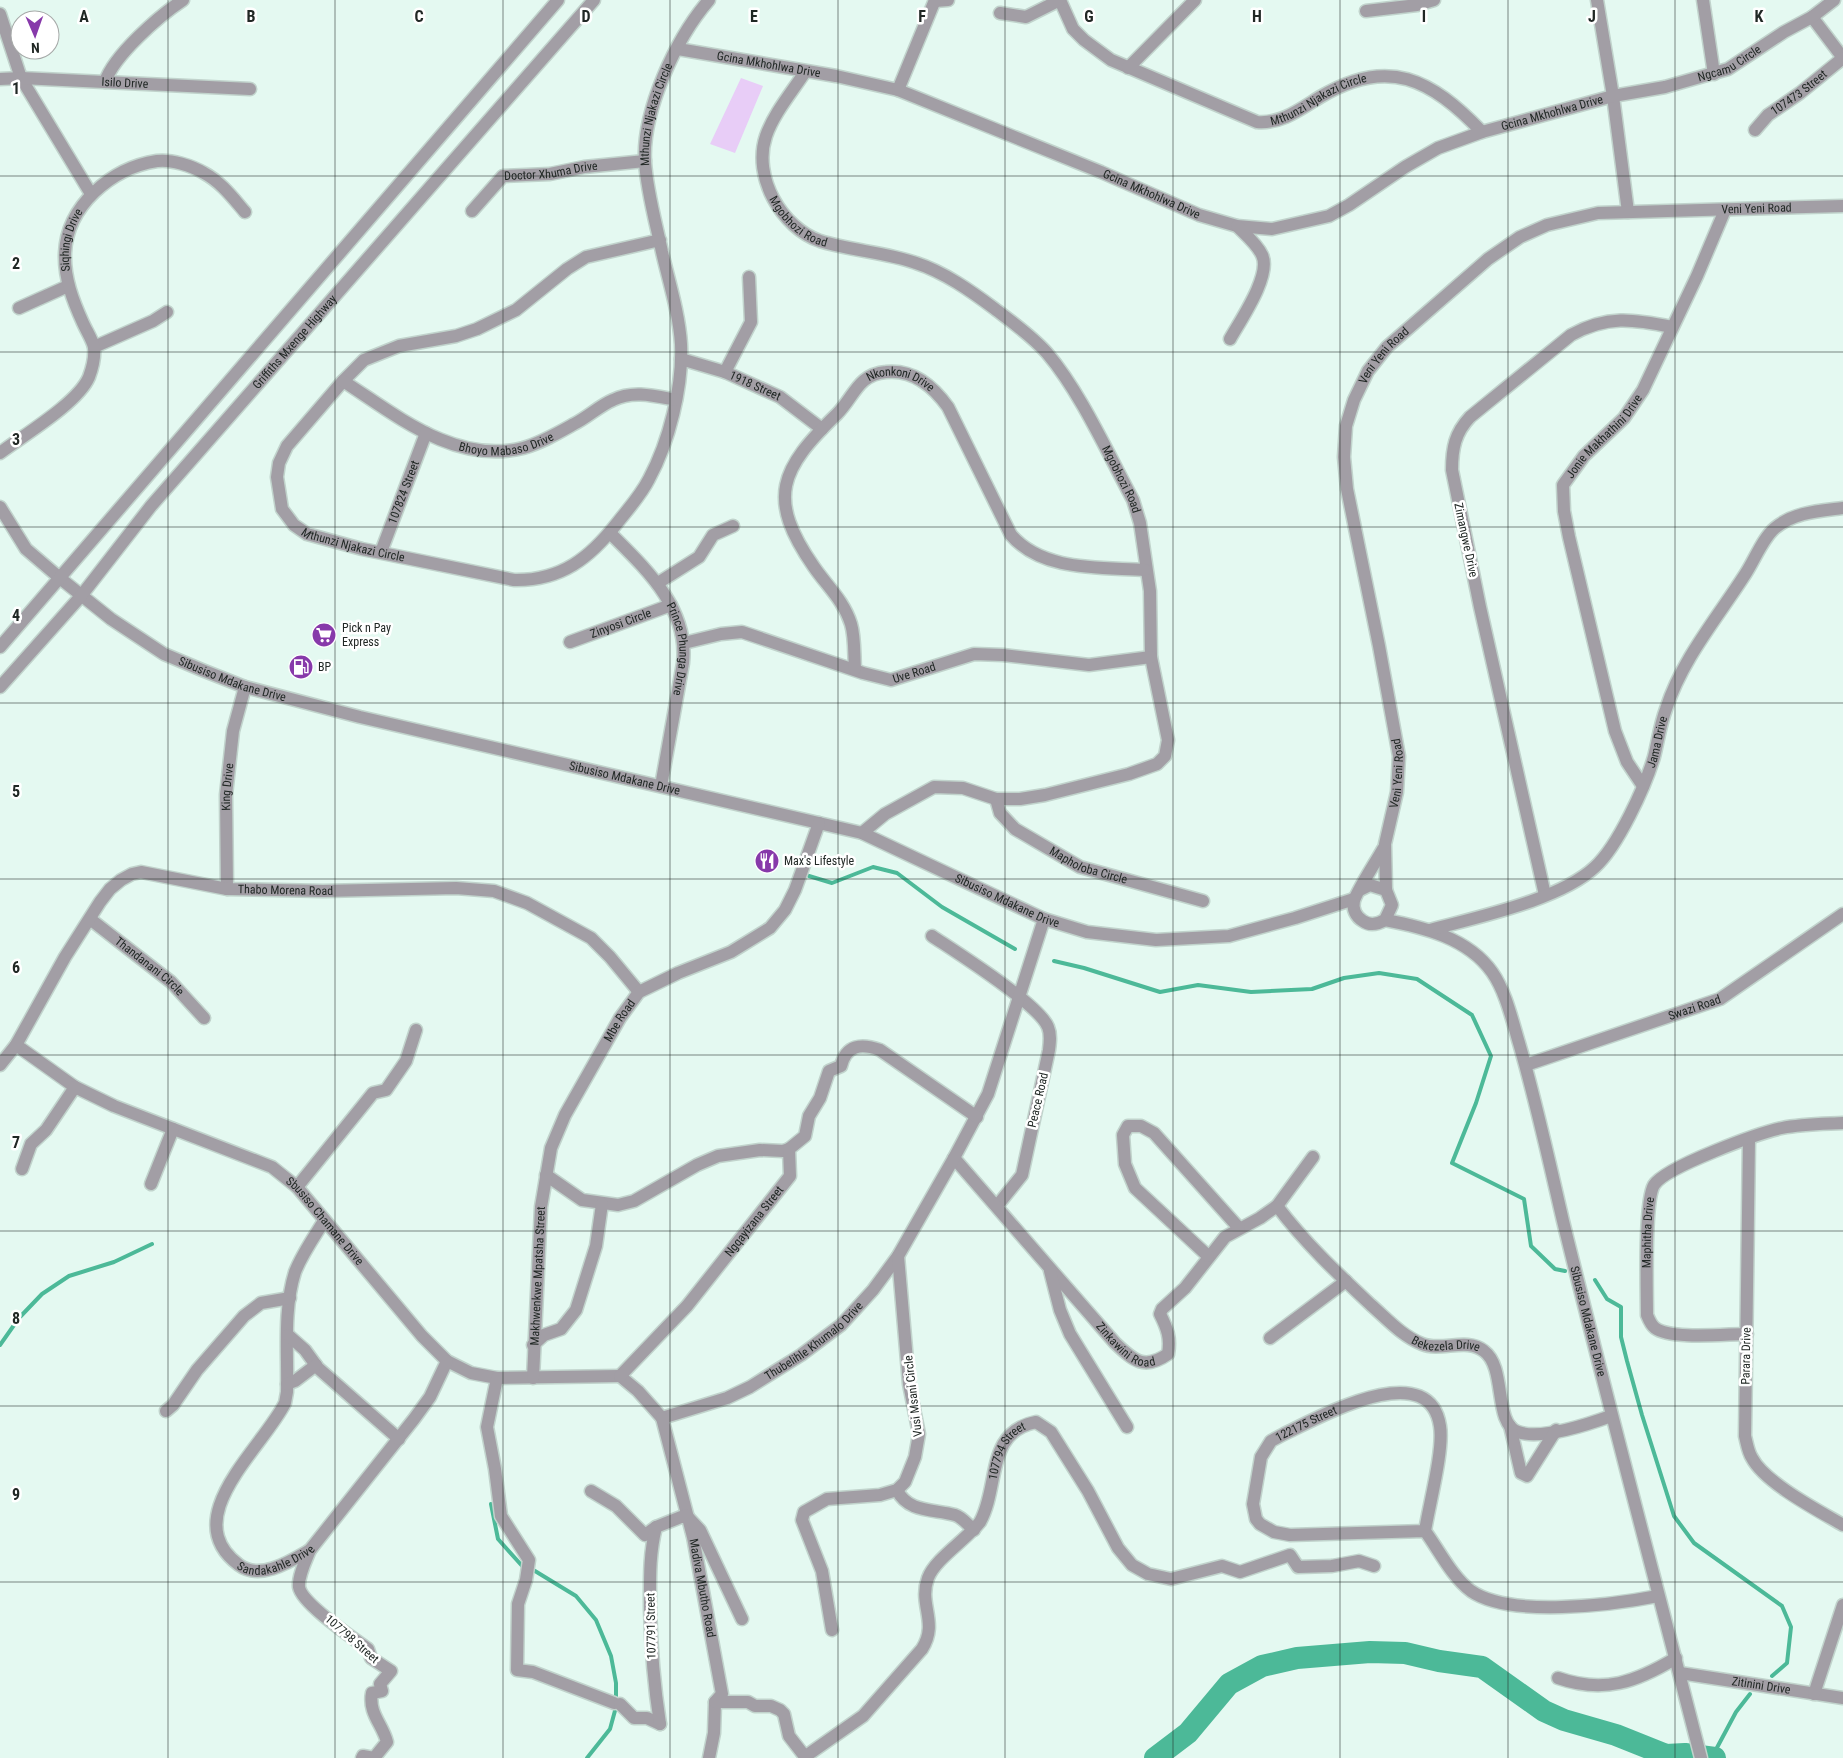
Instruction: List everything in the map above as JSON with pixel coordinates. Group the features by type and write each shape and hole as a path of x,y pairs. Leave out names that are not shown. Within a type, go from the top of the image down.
{"street":[{"path":"106,82 112,67 136,41 160,16 182,0"},
{"name":"Griffiths Mxenge Highway","path":"0,648 558,0"},
{"name":"Griffiths Mxenge Highway","path":"0,687 81,596 151,506 594,0"},
{"name":"Mthunzi Njakazi Circle","path":"660,240 586,258 567,269 532,299 501,319 456,336 399,346 364,360 343,381 287,446 279,463 276,477 277,492 282,509 294,525 307,534 493,578 535,581 556,575 580,561 610,533 648,480 660,455 676,400 681,359 677,318 645,162 654,103 688,29 709,0"},
{"path":"898,90 935,0 948,0"},
{"path":"1000,13 1026,17 1060,0"},
{"name":"Mthunzi Njakazi Circle","path":"1060,0 1073,29 1084,40 1111,60 1256,122 1270,123 1287,116 1346,83 1362,77 1383,75 1398,77 1428,88 1442,96 1482,132"},
{"path":"1128,68 1195,0"},
{"path":"1366,11 1417,5 1434,0"},
{"path":"1597,0 1613,96 1628,212"},
{"path":"1703,0 1714,74"},
{"name":"Ngcamu Circle","path":"1613,96 1665,87 1728,69 1784,32 1812,17 1834,0"},
{"path":"0,14 22,78 91,194"},
{"path":"1812,17 1843,58"},
{"name":"Gcina Mkhohlwa Drive","path":"678,49 898,90 1101,172 1199,215 1237,226 1272,229 1329,216 1438,148 1482,132 1613,96"},
{"name":"107473 Street","path":"1755,130 1768,115 1800,93 1843,58"},
{"name":"Mgobhozi Road","path":"805,72 773,121 763,151 764,169 769,188 787,219 795,228 818,240 917,263 943,274 993,308 1046,353 1071,389 1133,500 1140,523 1150,591 1151,657 1168,740 1168,749 1161,760 1151,766 1130,774 1045,795 996,799 964,788 934,787 885,814 862,833"},
{"name":"Isilo Drive","path":"0,79 22,78 250,89"},
{"name":"Siqhingi Drive","path":"94,347 68,286 65,254 70,228 91,194 124,172 158,161 181,164 204,173 226,189 245,212"},
{"name":"Doctor Xhuma Drive","path":"472,211 503,176 550,174 584,167 645,162"},
{"name":"Veni Yeni Road","path":"1392,905 1386,890 1385,844 1397,792 1399,756 1347,489 1346,426 1354,400 1368,371 1387,347 1488,259 1520,238 1547,225 1575,217 1628,212 1843,206"},
{"name":"Jonie Makhathini Drive","path":"1643,786 1627,762 1615,730 1569,537 1562,490 1574,468 1624,418 1643,390 1697,276 1724,210"},
{"path":"1230,340 1254,295 1266,267 1257,246 1237,226"},
{"path":"725,372 751,322 749,277"},
{"path":"19,308 68,286"},
{"path":"0,453 80,391 90,372 94,347 153,321 167,312"},
{"name":"Zimangwe Drive","path":"1545,896 1480,607 1452,470 1452,451 1460,428 1470,417 1571,335 1588,326 1616,320 1642,321 1672,327"},
{"name":"1918 Street","path":"681,359 725,372 780,397 822,429"},
{"name":"Nkonkoni Drive","path":"855,669 851,624 837,596 814,568 801,546 786,509 784,486 790,469 868,376 890,371 918,377 935,389 948,407 1011,535 1020,544 1039,556 1058,562 1146,570"},
{"name":"Bhoyo Mabaso Drive","path":"343,381 426,434 468,448 496,451 522,448 547,439 623,396 649,395 676,400"},
{"name":"107824 Street","path":"381,552 426,434"},
{"name":"Sibusiso Mdakane Drive","path":"0,507 26,550 111,619 164,654 245,687 360,717 862,833 1044,919 1087,932 1156,940 1229,936 1295,918 1328,912 1356,915"},
{"name":"Jama Drive","path":"1430,930 1545,896 1574,883 1596,867 1608,851 1631,812 1643,786 1654,758 1665,710 1678,679 1773,530 1801,514 1843,508"},
{"path":"658,582 699,557 713,536 733,526"},
{"name":"Prince Phunga Drive","path":"610,533 658,582 671,605 684,644 683,663 661,786"},
{"name":"Zinyosi Circle","path":"570,642 671,605"},
{"name":"Uve Road","path":"684,644 721,634 742,632 891,680 974,654 1003,655 1089,665 1151,657"},
{"name":"King Drive","path":"227,889 226,795 233,731 245,687"},
{"name":"Mapholoba Circle","path":"996,799 1000,814 1015,829 1080,866 1203,901"},
{"name":"Mbe Road","path":"546,1175 551,1148 564,1115 620,1018 639,992 678,973 730,952 770,928 785,910 795,890 819,823"},
{"name":"Veni Yeni Road","path":"1357,894 1385,844"},
{"name":"Thabo Morena Road","path":"0,1065 16,1045 66,957 110,889 132,874 151,873 227,889 323,891 463,888 494,891 526,903 590,938 639,992"},
{"path":"1386,890 1370,885 1357,894 1356,915 1369,924 1385,920 1392,905"},
{"name":"Sibusiso Mdakane Drive","path":"1295,918 1357,894"},
{"name":"Sibusiso Mdakane Drive","path":"1392,905 1417,925"},
{"name":"Swazi Road","path":"1526,1065 1720,999 1843,914"},
{"name":"Thandanani Circle","path":"90,919 171,982 204,1018"},
{"path":"954,1158 988,1094 1044,919"},
{"name":"Sibusiso Mdakane Drive","path":"1385,920 1417,925 1458,943 1474,954 1492,972 1513,1023 1526,1065 1611,1416 1701,1758"},
{"name":"Peace Road","path":"932,936 1019,996 1048,1025 1050,1044 1022,1175 997,1206"},
{"path":"297,1187 373,1093 386,1090 401,1070 416,1030"},
{"name":"Sbusiso Chamane Drive","path":"16,1045 75,1087 114,1106 272,1167 297,1187 422,1336 447,1361 471,1372 497,1378 620,1376"},
{"path":"546,1175 582,1200 602,1204 618,1204 634,1201 697,1165 718,1156 753,1151 789,1149 805,1136 810,1116 820,1098 829,1072 841,1066 846,1053 856,1047 871,1047 887,1054 977,1117"},
{"path":"22,1169 31,1144 46,1130 75,1087"},
{"name":"Maphitha Drive","path":"1746,1334 1674,1334 1655,1328 1647,1315 1649,1210 1654,1185 1665,1175 1683,1165 1782,1128 1843,1123"},
{"path":"1208,1256 1135,1188 1125,1164 1123,1135 1128,1126 1141,1126 1154,1133 1239,1228"},
{"path":"151,1184 173,1129"},
{"name":"Parara Drive","path":"1749,1139 1745,1436 1752,1460 1772,1480 1843,1525"},
{"name":"Ngqayizana Street","path":"620,1376 686,1306 790,1176 789,1149"},
{"name":"Zinkawini Road","path":"954,1158 1049,1269 1128,1355 1144,1363 1152,1363 1168,1354 1170,1342 1167,1328 1160,1314 1162,1309 1185,1288 1208,1256 1225,1237 1260,1218 1277,1206 1313,1157"},
{"name":"Thubelihle Khumalo Drive","path":"662,1418 726,1398 750,1387 801,1355 841,1324 860,1306 898,1256 954,1158"},
{"name":"Makhwenkwe Mpatsha Street","path":"533,1378 533,1345 542,1207 546,1175"},
{"path":"533,1345 544,1335 561,1329 576,1310 596,1246 602,1204"},
{"name":"Bekezela Drive","path":"1277,1206 1296,1231 1403,1334 1416,1342 1434,1348 1474,1346 1484,1350 1495,1367 1502,1406 1510,1426"},
{"name":"Sandakahle Drive","path":"324,1221 300,1260 290,1298 287,1392 281,1411 225,1492 217,1513 215,1529 220,1544 230,1558 242,1568 255,1571 268,1570 310,1550 430,1397 447,1361"},
{"name":"Vusi Msani Circle","path":"897,1490 905,1482 910,1470 918,1448 919,1434 909,1384 898,1256"},
{"path":"1049,1269 1060,1310 1070,1334 1127,1427"},
{"path":"1270,1338 1346,1281"},
{"path":"166,1411 173,1405 197,1370 244,1316 261,1302 290,1298"},
{"path":"288,1335 305,1350 316,1365 399,1438"},
{"path":"287,1384 295,1381 316,1365"},
{"path":"620,1376 638,1391 662,1418"},
{"name":"107791 Street","path":"497,1378 487,1427 496,1469 501,1516 529,1560 527,1575 518,1604 517,1670 533,1672 617,1704 634,1718 646,1718 660,1724 652,1677 650,1641 649,1560 656,1527"},
{"name":"122175 Street","path":"1399,1391 1414,1394 1429,1403 1437,1415 1440,1427 1425,1531 1290,1535 1266,1528 1256,1519 1253,1504 1258,1469 1266,1448 1284,1434 1364,1399 1399,1391"},
{"path":"1510,1426 1514,1430 1525,1433 1556,1430 1611,1416"},
{"name":"Madiva Mbutho Road","path":"662,1418 693,1537 722,1694 716,1702 714,1734 709,1758"},
{"name":"107794 Street","path":"806,1757 863,1716 922,1649 928,1639 931,1627 925,1601 927,1579 934,1566 974,1530 985,1513 996,1461 1006,1438 1010,1433 1027,1423 1036,1422 1051,1432 1088,1491 1118,1548 1132,1565 1148,1574 1171,1579 1222,1566 1240,1572 1290,1555 1298,1567 1332,1566 1359,1561 1374,1566"},
{"path":"1510,1426 1520,1473 1526,1476 1556,1430"},
{"path":"832,1630 825,1583 802,1520 804,1512 827,1498 880,1495 897,1490 902,1500 907,1503 932,1512 957,1516 974,1530"},
{"path":"591,1491 616,1506 645,1536 656,1527 686,1515 700,1530 742,1619"},
{"path":"1425,1531 1459,1580 1471,1590 1490,1601 1520,1606 1614,1604 1658,1596"},
{"name":"107798 Street","path":"310,1550 300,1582 304,1597 368,1649 372,1658 391,1671 380,1684 382,1691 372,1692 370,1703 387,1742 374,1758 363,1756 362,1758"},
{"path":"1814,1694 1843,1604"},
{"path":"1558,1678 1570,1683 1608,1686 1639,1678 1676,1658"},
{"name":"Zitinini Drive","path":"1680,1673 1843,1698"},
{"path":"716,1702 748,1702 755,1706 776,1708 784,1714 792,1740 806,1757"}],"shaded area":[{"path":"741,78 763,86 735,153 710,144"}],"waterway":[{"path":"809,876 832,883 873,867 897,873 942,907 1015,949"},
{"path":"1054,961 1084,968 1160,992 1198,985 1251,992 1312,989 1344,978 1379,973 1417,979 1472,1015 1491,1056 1476,1103 1452,1163 1524,1199 1531,1246 1555,1269 1565,1271"},
{"path":"0,1345 19,1318 42,1294 69,1276 114,1262 152,1244"},
{"path":"1595,1280 1607,1299 1621,1307 1621,1337 1627,1361 1674,1516 1694,1543 1782,1606 1791,1627 1787,1663 1772,1676"},
{"path":"491,1504 498,1539 524,1568 535,1571 576,1596 596,1620 611,1656 616,1683 616,1707 610,1729 587,1758"},
{"path":"1155,1758 1188,1733 1229,1684 1262,1666 1297,1658 1370,1652 1405,1653 1439,1661 1482,1667 1544,1711 1564,1720 1616,1735 1666,1755 1685,1754 1715,1758"},
{"path":"1712,1757 1736,1712 1750,1694"}],"place":[{"name":"Pick n Pay Express","path":"324,635"},
{"name":"BP","path":"301,667"},
{"name":"Max's Lifestyle","path":"767,861"}]}
